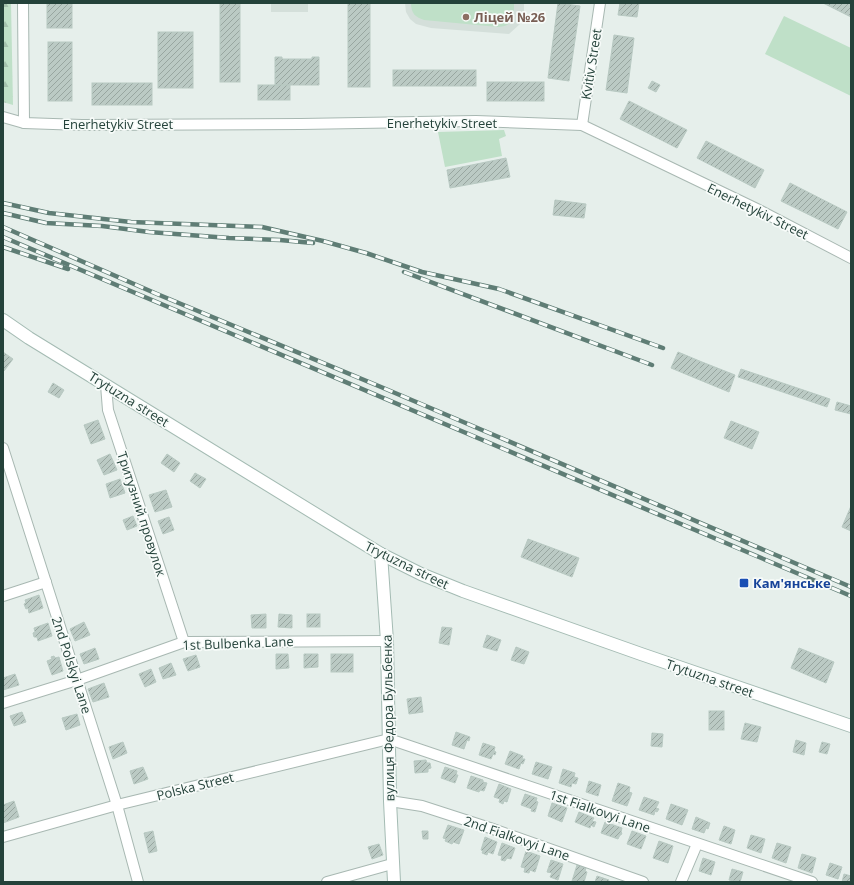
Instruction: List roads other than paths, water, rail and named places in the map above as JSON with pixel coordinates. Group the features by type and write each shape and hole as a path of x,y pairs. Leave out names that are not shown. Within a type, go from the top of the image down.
{"street":[{"path":"24,3 24,123"},
{"name":"Kvitiv Street","path":"582,125 600,3"},
{"name":"Enerhetykiv Street","path":"3,117 24,123 82,125 476,121 582,125 759,210 851,258"},
{"name":"Trytuzna street","path":"3,320 381,554 420,574 463,591 641,654 851,726"},
{"name":"Тритузний провулок","path":"106,385 108,410 184,642"},
{"name":"2nd Polskyi Lane","path":"3,448 117,805 138,882"},
{"name":"вулиця Федора Бульбенка","path":"381,554 387,641 390,801 394,882"},
{"path":"3,596 46,582"},
{"name":"1st Bulbenka Lane","path":"3,703 77,680 184,642 387,641"},
{"name":"Polska Street","path":"3,837 117,805 389,739"},
{"name":"1st Fialkovyi Lane","path":"389,739 812,882"},
{"name":"2nd Fialkovyi Lane","path":"390,801 422,806 490,828 643,882"},
{"path":"681,882 697,844"},
{"path":"328,882 392,864"}],"railway":[{"path":"3,203 49,213 131,222 262,227 323,241 366,253 422,272 499,289 663,348"},
{"path":"3,213 46,223 102,226 149,232 229,238 313,243"},
{"path":"3,227 157,294 381,387 851,587"},
{"path":"3,237 851,596"},
{"path":"3,247 68,269"},
{"path":"404,272 652,365"}],"place":[{"name":"Ліцей №26","path":"466,17"},
{"name":"Кам'янське","path":"744,583"}]}
